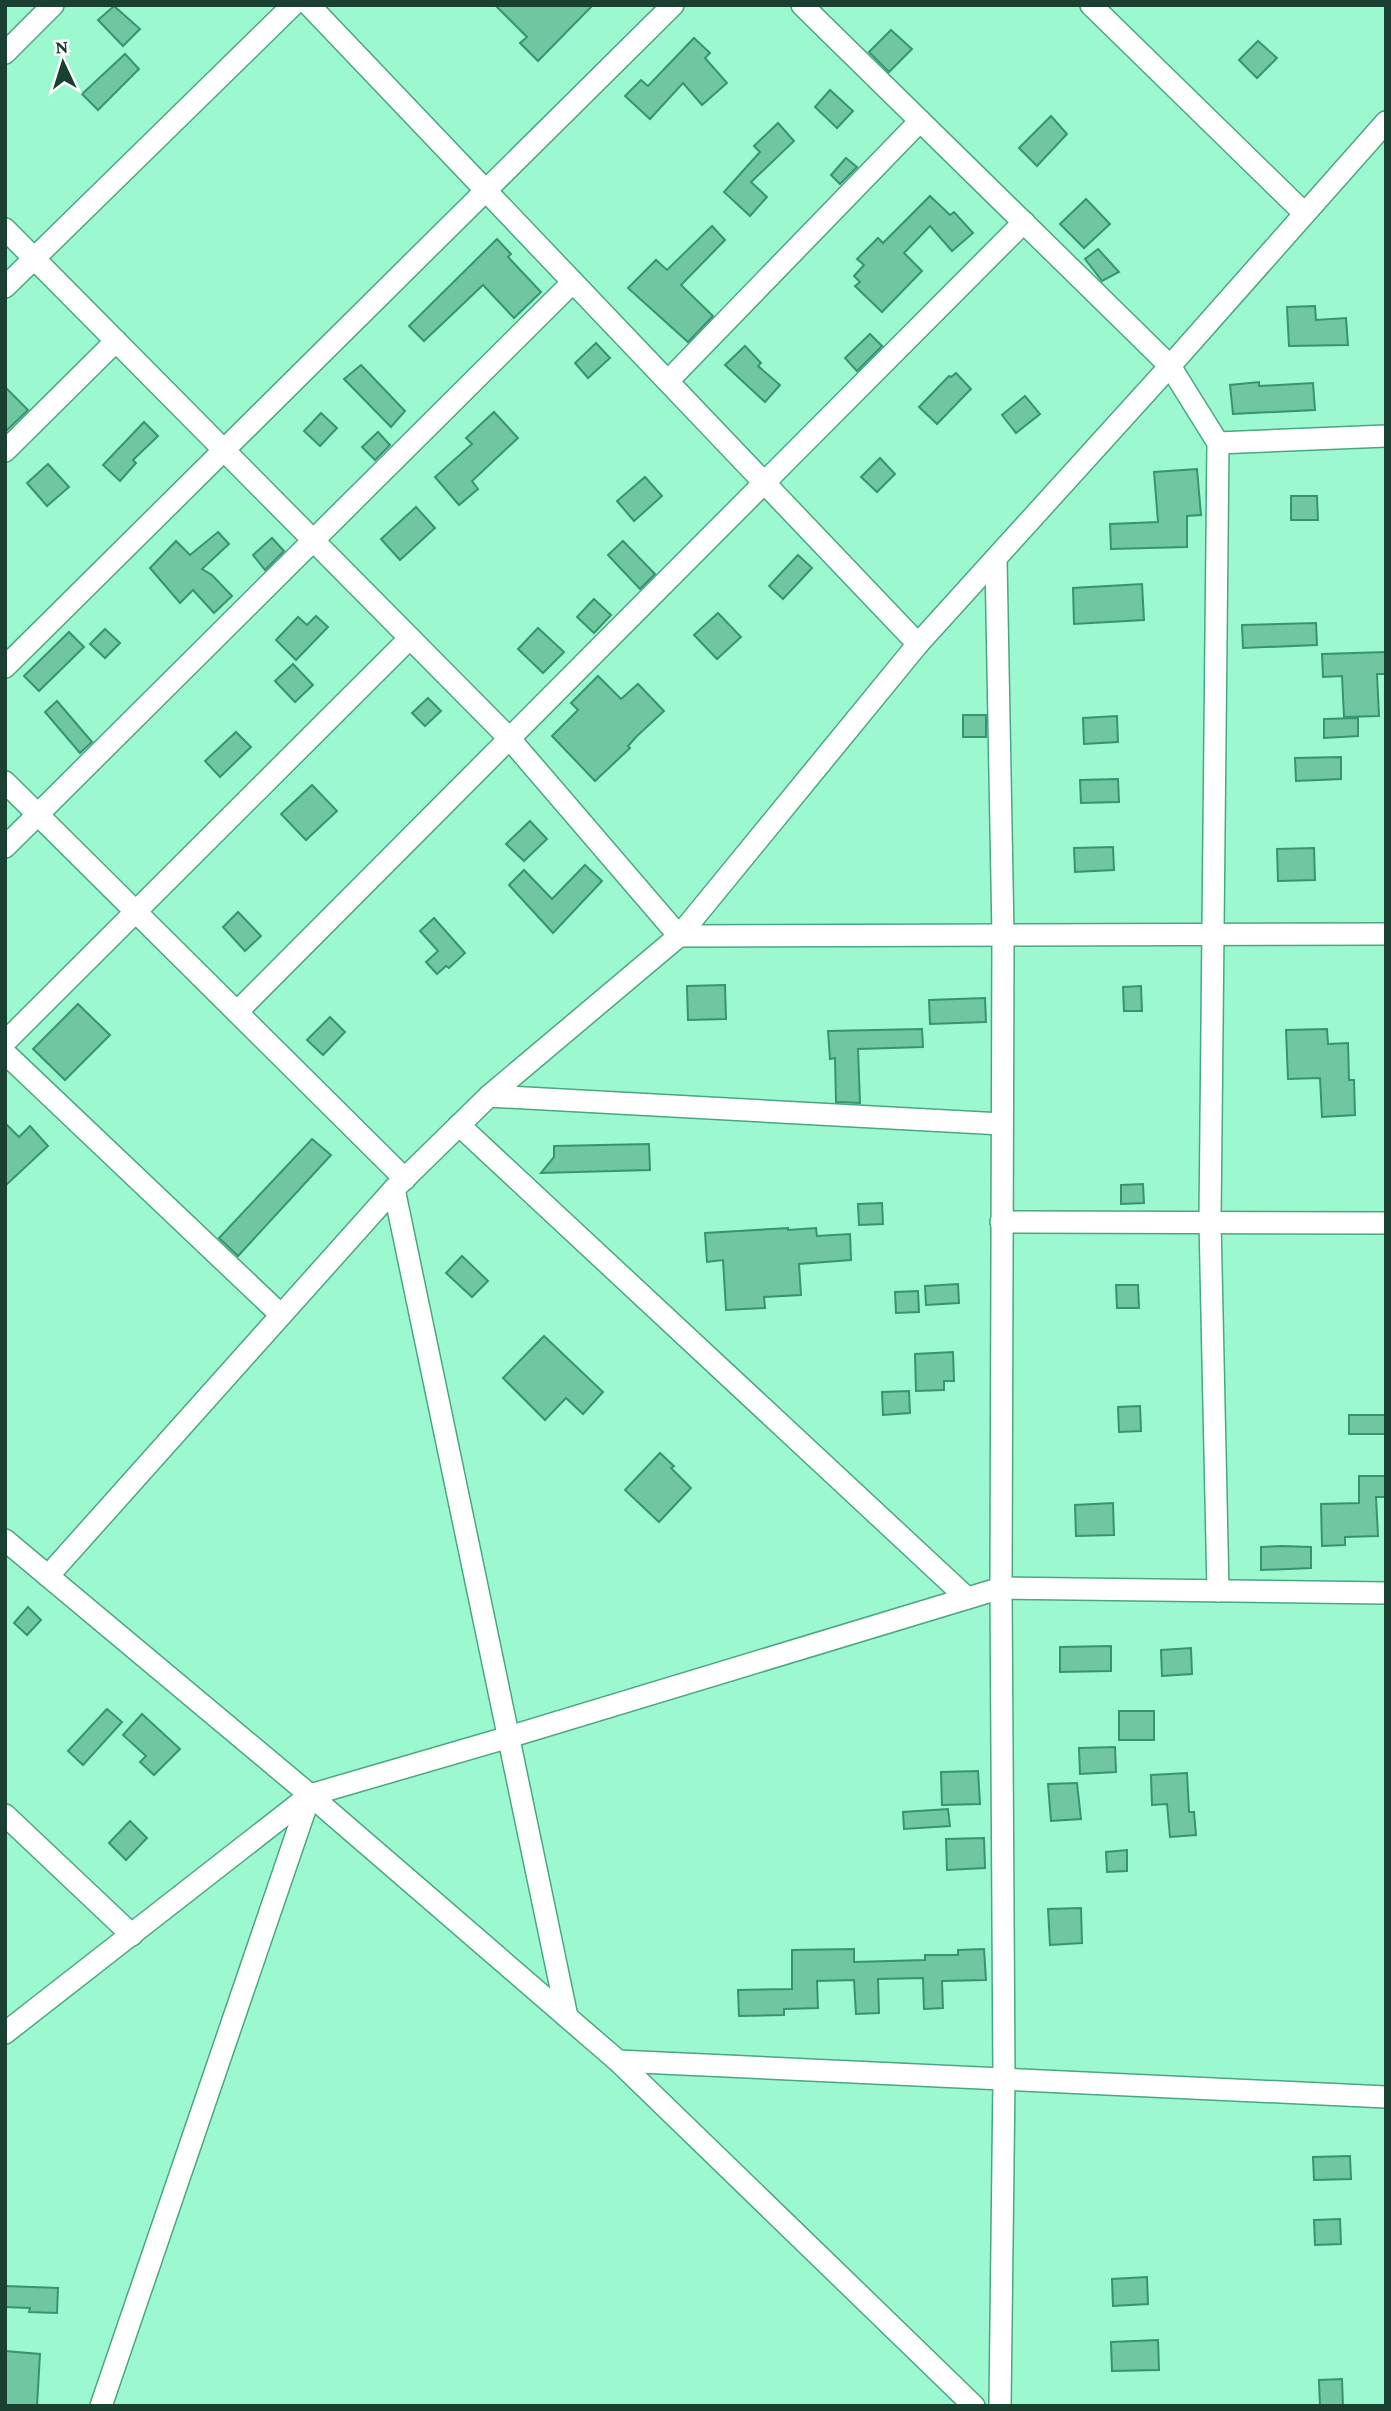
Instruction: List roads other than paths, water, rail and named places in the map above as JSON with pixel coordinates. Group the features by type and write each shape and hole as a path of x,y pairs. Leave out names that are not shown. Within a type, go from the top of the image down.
{"street":[{"path":"5,53 52,5"},
{"path":"5,288 293,5"},
{"path":"309,5 918,644"},
{"path":"5,667 673,5"},
{"path":"802,5 1170,366 1218,443 1210,1221 1218,1591"},
{"path":"1091,5 1304,213"},
{"path":"668,381 920,121"},
{"path":"48,1576 399,1184 489,1096 679,936 918,644 1386,122"},
{"path":"237,1012 1024,222"},
{"path":"5,229 509,738 679,936 1386,934"},
{"path":"5,847 573,282"},
{"path":"5,451 116,341"},
{"path":"1218,443 1386,436"},
{"path":"996,559 1003,935 1000,1588 1004,2079 1000,2406"},
{"path":"5,1042 410,638"},
{"path":"5,782 237,1012 399,1184 567,2017"},
{"path":"5,1053 281,1315"},
{"path":"489,1096 1002,1124"},
{"path":"459,1125 967,1598"},
{"path":"1001,1222 1386,1223"},
{"path":"5,1540 310,1795 618,2061 974,2406"},
{"path":"5,2034 310,1795 1000,1588 1386,1593"},
{"path":"101,2406 310,1795"},
{"path":"5,1815 132,1935"},
{"path":"618,2061 1386,2097"}]}
